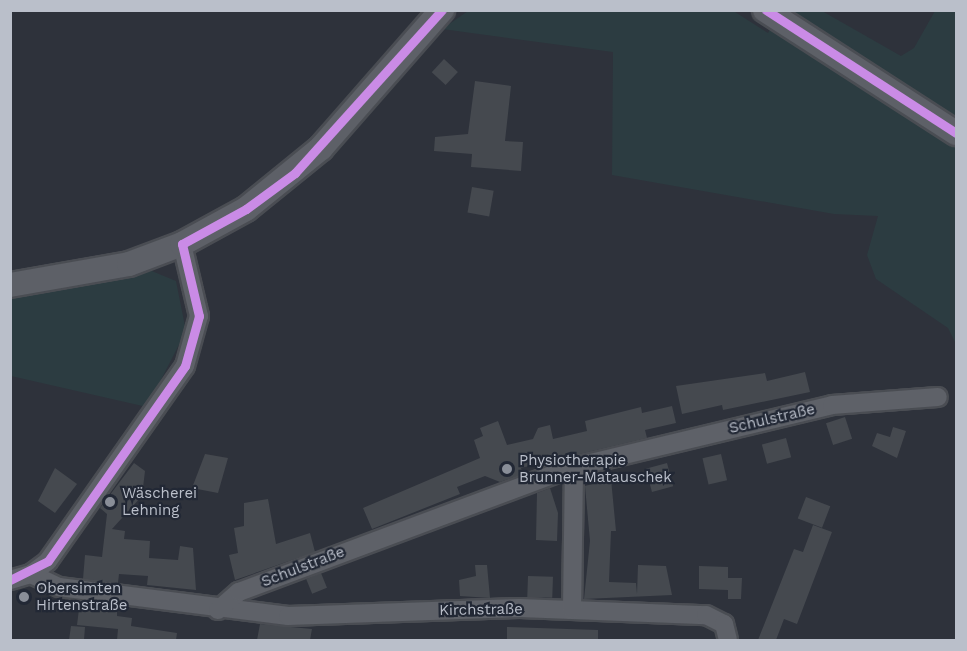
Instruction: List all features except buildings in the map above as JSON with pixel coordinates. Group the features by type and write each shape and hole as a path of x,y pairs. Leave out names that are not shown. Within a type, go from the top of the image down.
{"main road":[{"path":"10,285 98,272 182,244 246,209 295,172 350,118 441,10"},
{"path":"765,10 957,134"}],"street":[{"path":"10,580 32,574 60,545 193,350 199,300 182,244"},
{"name":"Schulstraße","path":"218,610 239,592 574,467 832,405 938,397"},
{"path":"572,610 574,467"},
{"path":"32,574 59,587 218,610"},
{"name":"Kirchstraße","path":"218,610 321,617 468,609 706,615 724,624 729,640"}],"shaded area":[{"path":"732,10 768,33 781,11 822,11 901,56 914,48 935,11 956,11 956,344 948,328 876,279 867,255 878,216 834,214 612,175 613,52 442,29 468,11"},
{"path":"147,269 176,281 186,331 147,407 11,376 11,293 103,282"}],"transit line":[{"path":"182,244 246,209 295,173 442,10"},
{"path":"766,10 956,133"},
{"path":"10,580 48,561 185,366 199,316 182,244"}],"place":[{"name":"Physiotherapie Brunner-Matauschek","path":"507,469"},
{"name":"Wäscherei Lehning","path":"110,502"},
{"name":"Obersimten Hirtenstraße","path":"24,597"}]}
